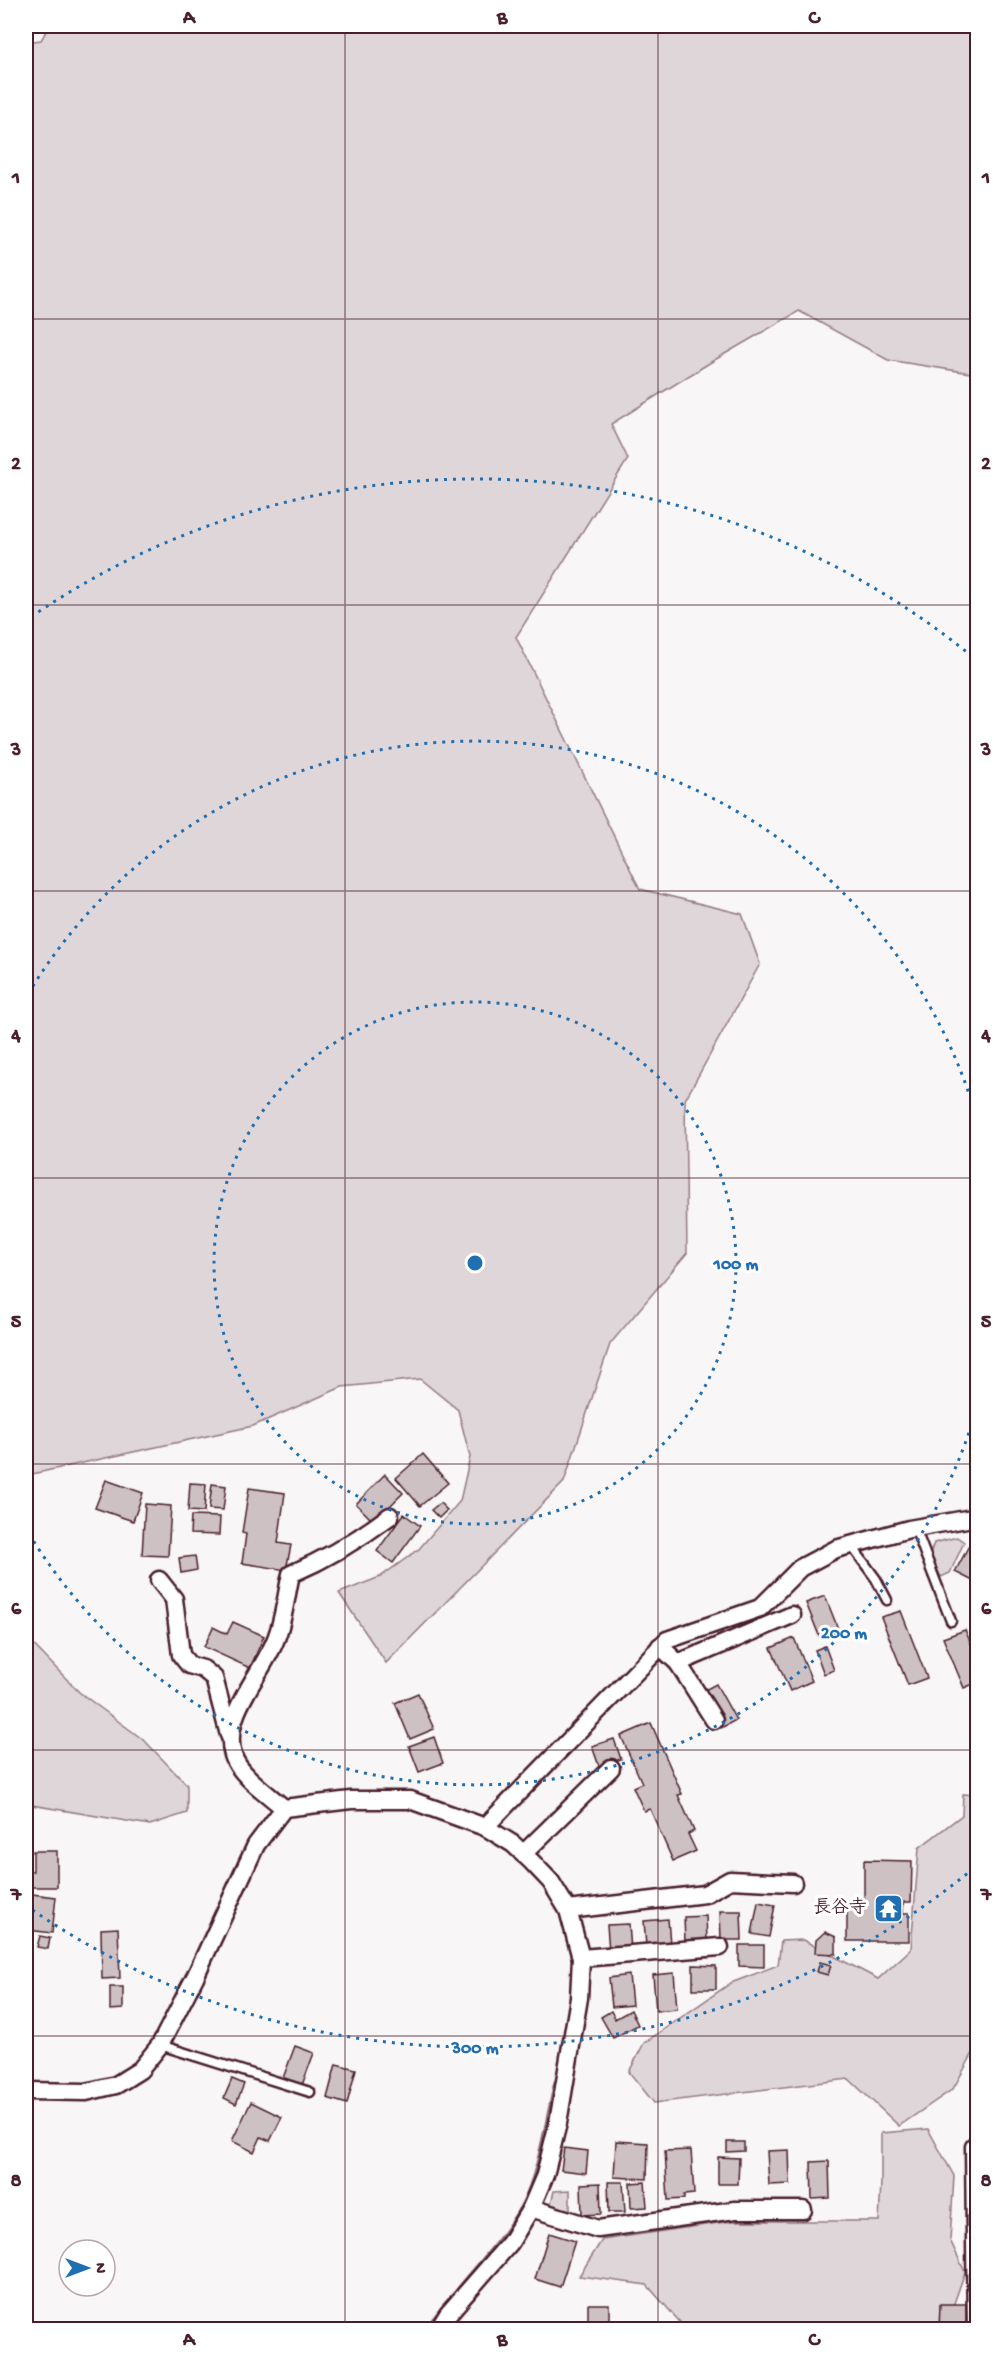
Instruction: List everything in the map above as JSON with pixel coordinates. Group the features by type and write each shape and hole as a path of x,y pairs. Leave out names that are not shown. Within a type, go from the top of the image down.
{"street":[{"path":"230,1736 238,1710 276,1640 291,1574 322,1561 357,1540 390,1516"},
{"path":"485,1827 667,1640 760,1608 800,1568 836,1549 915,1528 978,1516"},
{"path":"159,1580 174,1599 181,1654 189,1665 203,1669 214,1678 237,1765 284,1808"},
{"path":"678,1663 792,1615"},
{"path":"660,1646 678,1663 714,1720"},
{"path":"523,1854 612,1768"},
{"path":"26,2091 86,2092 116,2085 140,2070 160,2045 195,1977 256,1845 284,1808 351,1800 410,1800 485,1827 523,1854 551,1882 568,1910 581,1958 579,1998 558,2123 544,2175 531,2208 510,2243 448,2314 438,2330"},
{"path":"568,1910 705,1894 730,1880 793,1883"},
{"path":"581,1958 720,1947"},
{"path":"976,2330 975,2146 978,2143"},
{"path":"531,2208 598,2229 735,2210 803,2210"}],"lane":[{"path":"915,1528 951,1621"},
{"path":"851,1545 876,1579 887,1600"},
{"path":"160,2045 310,2092"}],"shaded area":[{"path":"49,26 977,26 977,374 888,360 799,311 611,424 628,459 516,637 640,889 742,914 760,964 685,1100 687,1253 610,1344 564,1482 386,1663 339,1593 380,1577 419,1549 460,1501 470,1457 458,1410 420,1379 342,1387 253,1426 32,1474 26,1478 26,42 41,40"},
{"path":"957,1537 964,1542 950,1573 941,1577 930,1554 934,1543"},
{"path":"26,1637 79,1692 145,1741 187,1785 187,1813 150,1825 26,1804"},
{"path":"963,1794 977,1795 977,2046 953,2089 899,2126 849,2079 654,2103 629,2072 644,2043 731,1983 778,1965 781,1941 803,1940 878,1979 911,1949 919,1848 962,1815"},
{"path":"928,2129 954,2176 950,2240 965,2272 945,2329 686,2329 647,2285 579,2276 602,2240 732,2221 879,2221 881,2133"},
{"path":"570,2190 570,2218 549,2212 554,2191"}],"building":[{"path":"423,1454 448,1483 420,1506 396,1478"},
{"path":"385,1474 403,1493 374,1522 356,1504"},
{"path":"106,1480 143,1493 133,1521 95,1508"},
{"path":"190,1483 206,1484 204,1512 188,1511"},
{"path":"212,1484 226,1486 223,1510 209,1509"},
{"path":"249,1488 285,1493 278,1543 291,1545 286,1570 242,1563 246,1534 242,1533"},
{"path":"440,1503 447,1510 439,1518 431,1510"},
{"path":"145,1504 171,1506 168,1556 142,1555"},
{"path":"404,1514 420,1526 393,1563 377,1551"},
{"path":"191,1516 220,1517 219,1535 190,1534"},
{"path":"973,1538 978,1541 978,1578 975,1582 955,1572"},
{"path":"195,1556 197,1570 181,1573 179,1558"},
{"path":"825,1596 839,1631 820,1638 806,1603"},
{"path":"901,1611 927,1678 908,1685 881,1617"},
{"path":"233,1622 264,1636 250,1668 204,1647 213,1627 227,1634"},
{"path":"965,1630 978,1659 978,1682 964,1688 943,1638"},
{"path":"794,1638 812,1681 790,1691 771,1648"},
{"path":"825,1646 834,1670 824,1674 815,1650"},
{"path":"716,1684 736,1720 721,1728 701,1692"},
{"path":"418,1693 434,1729 410,1739 395,1703"},
{"path":"651,1723 682,1794 678,1795 694,1831 688,1834 696,1851 673,1861 650,1809 644,1811 633,1787 642,1783 621,1736"},
{"path":"434,1737 443,1763 419,1772 409,1746"},
{"path":"614,1739 621,1759 599,1766 592,1746"},
{"path":"33,1851 57,1851 57,1887 28,1887 28,1871 33,1871"},
{"path":"864,1860 912,1861 911,1902 904,1902 903,1913 909,1913 909,1941 847,1941 847,1905 864,1905"},
{"path":"32,1894 56,1897 52,1933 28,1930"},
{"path":"758,1902 775,1905 769,1937 752,1934"},
{"path":"720,1911 741,1911 742,1940 721,1940"},
{"path":"706,1916 707,1940 685,1942 684,1917"},
{"path":"668,1919 670,1944 646,1946 644,1921"},
{"path":"629,1924 631,1950 609,1951 607,1925"},
{"path":"118,1928 120,1978 102,1979 101,1929"},
{"path":"825,1932 836,1937 836,1954 815,1953 816,1940"},
{"path":"40,1936 50,1938 48,1949 37,1947"},
{"path":"739,1945 764,1945 764,1967 739,1966"},
{"path":"820,1962 831,1965 828,1975 817,1972"},
{"path":"693,1965 716,1966 716,1989 693,1989"},
{"path":"674,1973 677,2009 656,2011 653,1975"},
{"path":"629,1975 632,2005 612,2007 609,1978"},
{"path":"110,1987 123,1987 123,2009 110,2010"},
{"path":"631,2010 638,2025 613,2038 601,2017 611,2011 615,2019"},
{"path":"295,2046 314,2053 302,2085 283,2078"},
{"path":"336,2064 356,2069 347,2104 327,2098"},
{"path":"232,2079 244,2084 236,2104 224,2098"},
{"path":"251,2102 282,2117 270,2141 261,2137 254,2152 232,2141"},
{"path":"616,2141 648,2143 647,2179 614,2177"},
{"path":"727,2142 744,2142 744,2151 727,2152"},
{"path":"564,2148 588,2151 586,2173 561,2170"},
{"path":"691,2150 694,2194 684,2195 684,2199 668,2200 665,2151"},
{"path":"789,2150 790,2184 769,2185 767,2151"},
{"path":"718,2157 739,2158 738,2184 718,2184"},
{"path":"829,2161 830,2198 812,2199 811,2162"},
{"path":"608,2182 623,2182 625,2212 609,2212"},
{"path":"645,2182 647,2207 631,2208 630,2183"},
{"path":"600,2183 601,2214 582,2215 581,2184"},
{"path":"549,2233 575,2241 560,2287 535,2279"},
{"path":"588,2304 609,2304 609,2330 588,2330"},
{"path":"940,2304 966,2304 966,2330 939,2330"}],"waterway":[{"path":"458,2290 492,2250 522,2206 534,2178 556,2082"},
{"path":"425,2330 442,2309"}],"place":[{"name":"長谷寺","path":"888,1908"}]}
